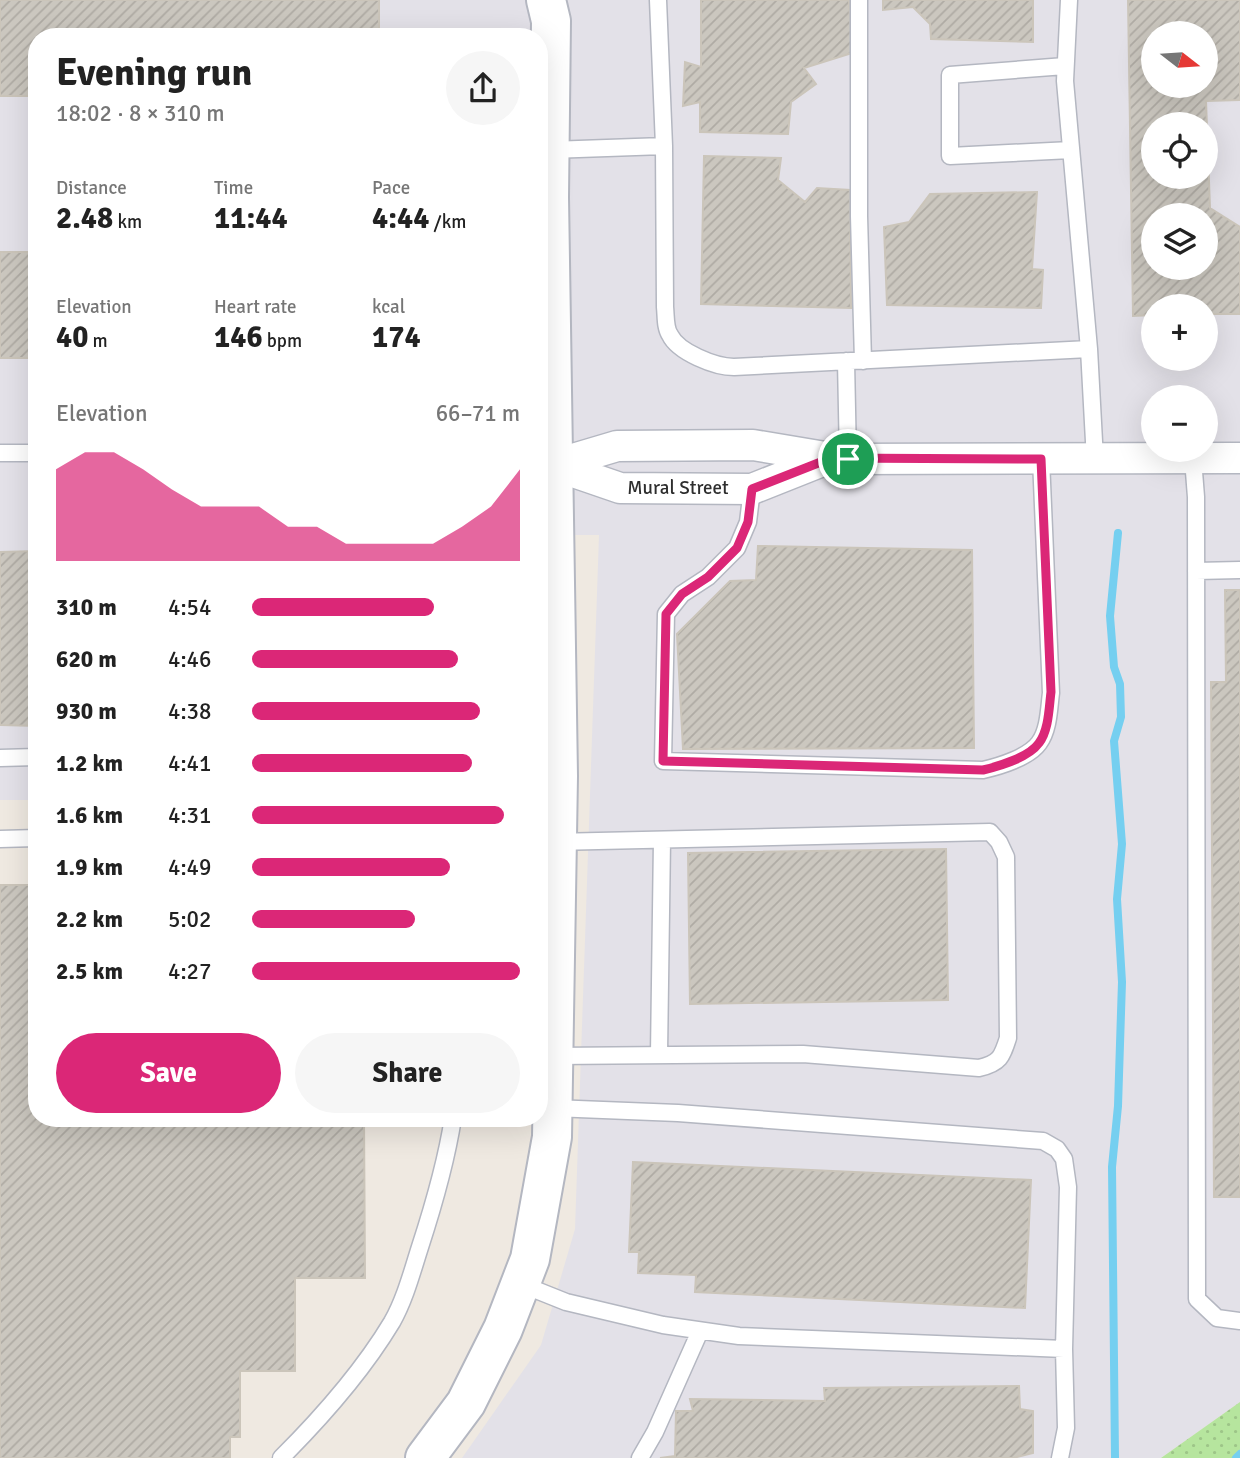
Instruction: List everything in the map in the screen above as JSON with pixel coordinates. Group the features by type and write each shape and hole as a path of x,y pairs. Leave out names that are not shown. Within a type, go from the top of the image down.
{"street":[{"path":"548,307 551,7"},
{"name":"Mural Street","path":"548,463 617,446 753,445 839,458 1141,460"},
{"name":"Mural Street","path":"548,465 620,488 752,489 839,458"},
{"name":"Mural Street","path":"1218,458 1240,458"},
{"path":"425,1458 466,1403 503,1329 530,1259 544,1190 552,1137 554,1056 548,743"}],"lane":[{"path":"658,0 664,146 665,307 668,332 676,346 725,367 1088,349"},
{"path":"839,458 855,361 859,216 859,0"},
{"path":"1069,0 1065,66 1095,460"},
{"path":"1065,66 950,75 950,156 1071,150"},
{"path":"550,150 664,146"},
{"path":"0,453 28,453"},
{"path":"752,489 748,522 737,548 708,577 682,594 666,614 663,761 983,770 1011,762 1039,743 1047,721 1051,692 1041,459"},
{"path":"1193,462 1196,498 1197,1299 1217,1318 1240,1321"},
{"path":"1196,571 1240,570"},
{"path":"0,758 28,757"},
{"path":"548,842 990,832 999,842 1006,857 1008,1038 1002,1056 989,1065 979,1068 803,1054 554,1056"},
{"path":"0,839 28,838"},
{"path":"659,1054 662,839"},
{"path":"553,1108 678,1113 1043,1141 1057,1149 1064,1159 1068,1187 1066,1428 1060,1458"},
{"path":"281,1458 320,1419 393,1320 411,1277 443,1173 451,1127"},
{"path":"520,1284 566,1301 663,1325 739,1336 1065,1349"},
{"path":"640,1458 655,1432 700,1331"}],"shaded area":[{"path":"0,0 1240,0 1240,1402 1161,1458 462,1458 541,1345 575,1229 599,535 548,535 548,28 28,28 28,800 0,800"}],"green space":[{"path":"1240,1402 1240,1458 1161,1458"}],"building":[{"path":"0,0 379,0 379,28 28,28 28,96 0,96"},
{"path":"701,0 849,0 852,53 804,68 816,84 791,102 788,134 700,132 700,102 683,106 685,62 701,67"},
{"path":"883,0 1033,0 1033,42 931,39 930,24 913,7 883,10"},
{"path":"1128,0 1240,0 1240,100 1206,101 1206,112 1141,112 1141,189 1209,189 1210,203 1141,203 1141,280 1218,280 1218,213 1240,227 1240,314 1218,314 1218,294 1141,294 1141,316 1133,316"},
{"path":"704,156 781,158 778,180 805,202 817,188 850,190 851,308 701,304"},
{"path":"1037,192 1032,269 1043,270 1041,308 887,305 884,227 909,222 930,194"},
{"path":"0,252 28,252 28,358 0,358"},
{"path":"758,546 972,550 974,748 683,749 677,634 730,581 756,580"},
{"path":"28,551 28,726 0,725 0,552"},
{"path":"1225,590 1240,590 1240,1197 1214,1197 1211,682 1226,682"},
{"path":"946,849 948,1000 690,1004 688,853"},
{"path":"0,885 28,885 28,1127 364,1127 365,1278 295,1278 295,1371 240,1371 240,1437 230,1437 230,1458 0,1458"},
{"path":"633,1162 1031,1180 1025,1308 695,1292 696,1275 638,1273 639,1252 629,1252"},
{"path":"1019,1386 1020,1409 1033,1411 1033,1453 1013,1458 660,1458 675,1456 676,1411 693,1411 690,1399 825,1401 824,1388"}],"waterway":[{"path":"1115,1458 1112,1167 1118,1106 1122,982 1117,899 1122,844 1114,741 1121,717 1120,684 1114,667 1110,616 1118,533"},
{"path":"1236,1458 1240,1454"}],"route":[{"path":"831,458 848,459 1041,459 1051,692 1047,721 1039,743 1011,762 983,770 663,761 666,614 682,594 708,577 737,548 748,522 752,489 831,458"}]}
